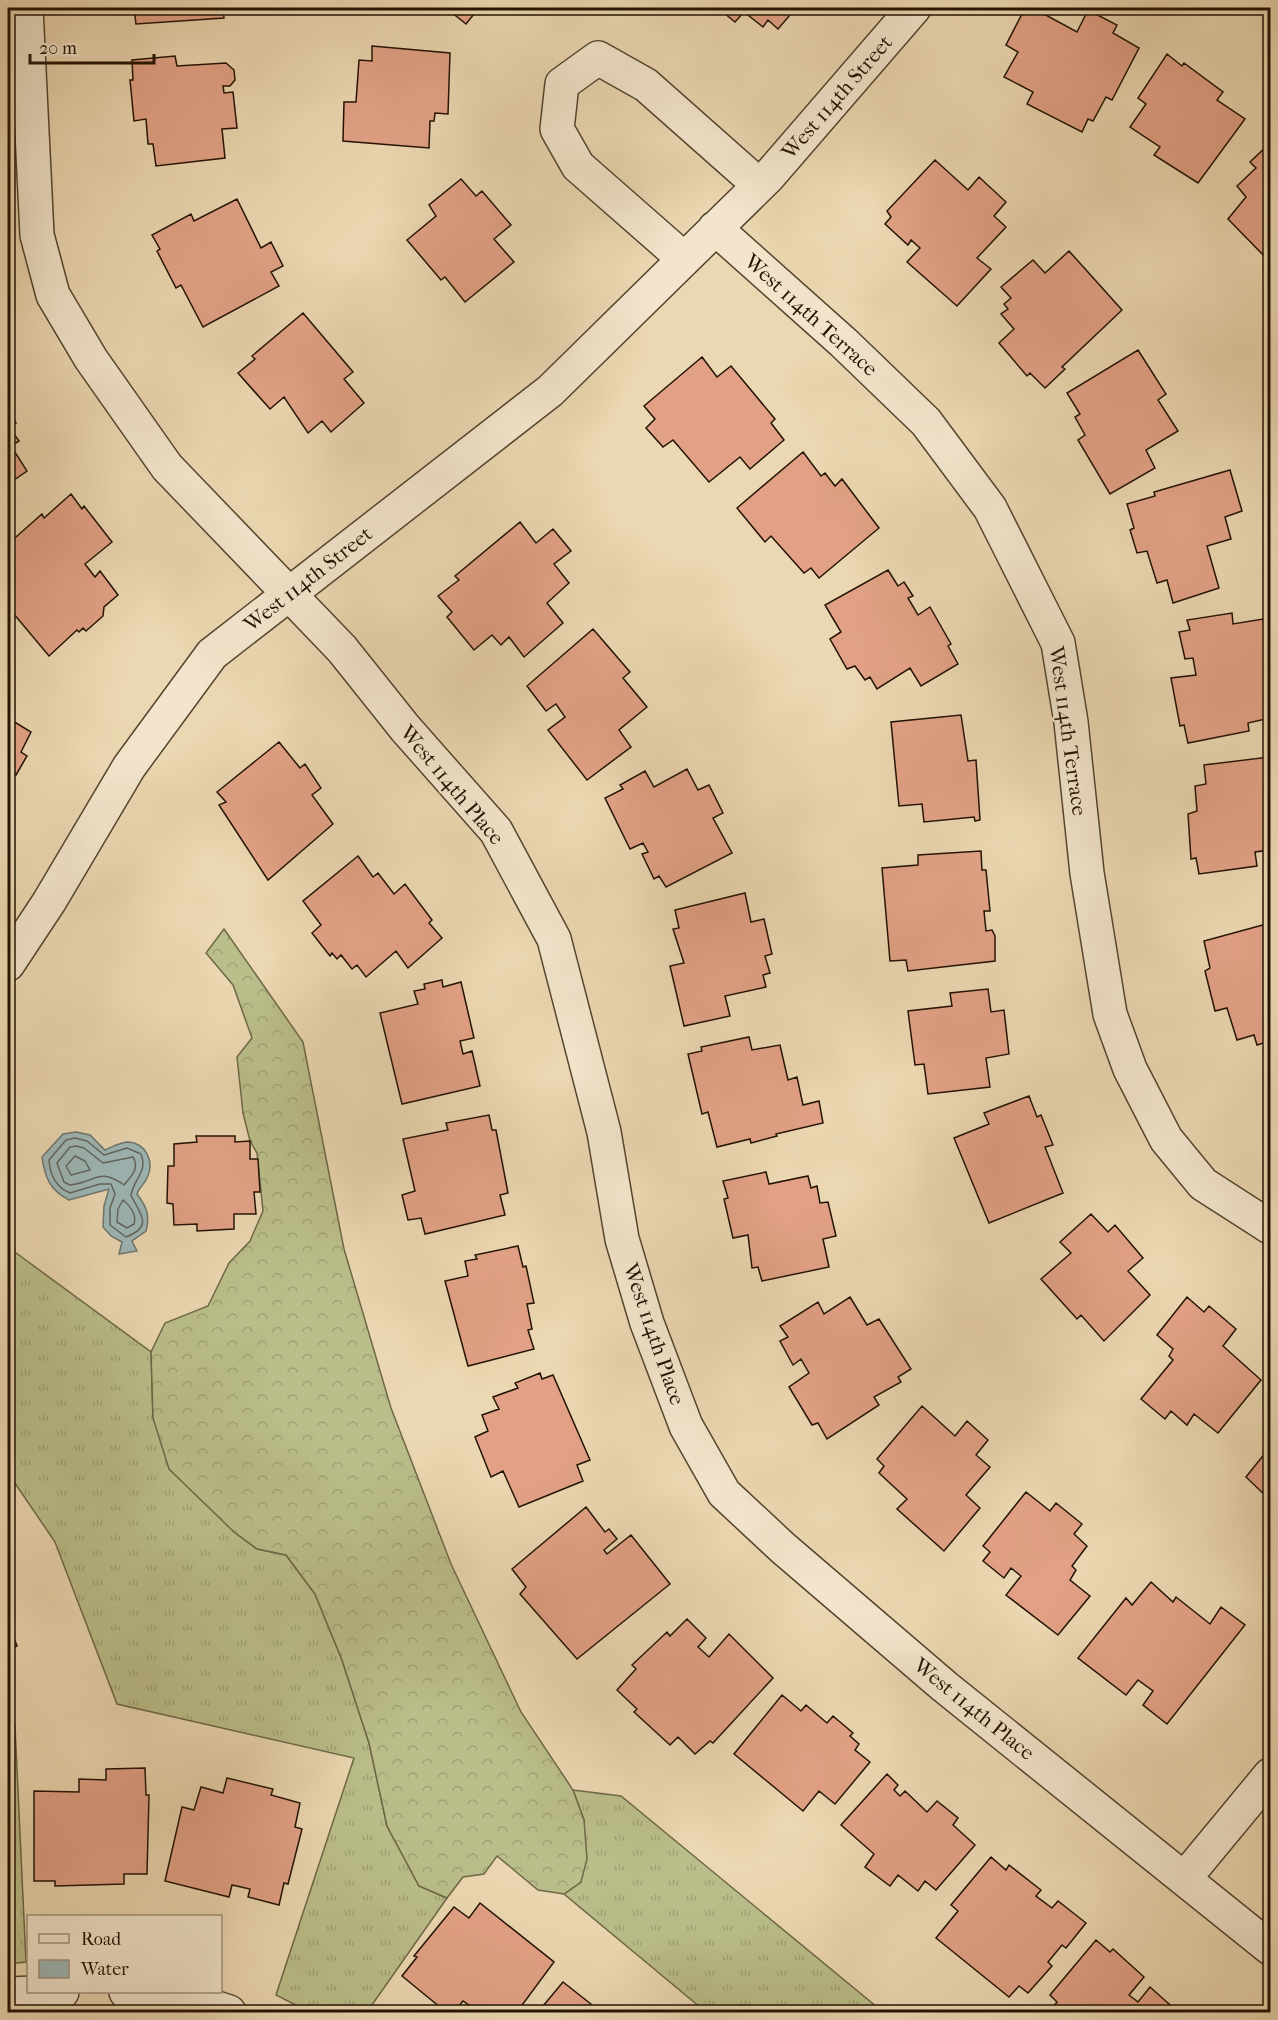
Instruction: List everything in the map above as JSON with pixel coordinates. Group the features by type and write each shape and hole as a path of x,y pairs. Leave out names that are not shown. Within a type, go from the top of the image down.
{"street":[{"name":"West 114th Place","path":"26,8 37,235 53,295 91,359 167,467 342,650 405,728 496,831 554,939 604,1132 622,1239 647,1323 686,1426 724,1493 783,1548 944,1686 1270,1948"},
{"name":"West 114th Street","path":"12,950 129,767 212,654 550,392 759,185 914,8"},
{"path":"684,259 578,166 558,129 562,84 598,58 646,85 759,185"},
{"name":"West 114th Terrace","path":"715,228 844,343 926,422 990,508 1058,643 1071,722 1087,873 1110,1014 1130,1069 1166,1139 1203,1184 1270,1227"},
{"path":"1184,1879 1270,1775"},
{"path":"8,1994 35,1993"},
{"path":"134,1993 190,2000 229,2013"}],"green space":[{"path":"224,929 303,1042 344,1249 391,1408 451,1564 521,1712 573,1790 584,1820 587,1859 581,1882 564,1894 538,1890 497,1856 484,1874 463,1877 447,1898 419,1886 387,1826 369,1743 342,1660 315,1594 286,1555 257,1549 234,1532 169,1469 153,1418 151,1352 165,1323 208,1306 229,1263 250,1241 263,1211 257,1153 250,1141 243,1113 237,1057 252,1038 233,985 206,953"},
{"path":"8,1247 151,1352 153,1418 214,1509 234,1532 257,1549 286,1555 315,1594 342,1660 369,1743 387,1826 419,1886 447,1898 367,2012 332,2010 330,2012 309,2012 276,1995 354,1758 117,1704 55,1542 8,1473"},
{"path":"15,1726 26,1962 8,1964 8,1728"},
{"path":"573,1790 621,1796 883,2012 706,2012 564,1894 581,1882 584,1820"}],"water":[{"path":"76,1132 90,1135 105,1150 128,1142 140,1146 147,1154 149,1172 137,1194 147,1212 148,1221 146,1231 132,1241 137,1251 119,1254 122,1242 111,1236 103,1227 104,1206 109,1189 69,1200 57,1192 50,1183 42,1157 63,1134"}],"building":[{"path":"134,8 223,8 224,18 136,24"},
{"path":"446,8 487,8 482,13 478,9 466,24"},
{"path":"718,8 796,8 778,29 768,20 763,27 744,12 735,22"},
{"path":"1025,8 1033,8 1077,32 1088,10 1117,25 1113,33 1139,48 1112,100 1106,97 1093,121 1088,119 1082,132 1027,104 1033,92 1004,77 1018,52 1006,45"},
{"path":"372,46 450,53 448,114 435,113 434,121 430,121 429,148 343,141 344,102 356,102 359,60 372,61"},
{"path":"1167,54 1182,66 1184,63 1223,92 1217,100 1245,119 1198,183 1154,155 1160,147 1130,127 1146,104 1138,98"},
{"path":"175,56 177,66 226,63 234,70 235,80 230,86 223,86 224,93 233,92 237,128 222,129 225,158 156,166 153,144 148,144 146,119 134,121 130,80 133,80 132,60"},
{"path":"1270,143 1270,262 1228,219 1246,197 1237,186 1256,168 1250,162"},
{"path":"935,160 968,190 979,177 1006,202 994,216 1006,227 977,258 991,269 957,306 907,262 920,248 911,240 908,245 885,224 891,217 887,211"},
{"path":"461,179 476,196 482,191 511,225 494,239 514,262 465,302 445,277 441,280 407,240 436,216 429,205"},
{"path":"237,199 261,248 271,242 283,266 271,272 279,286 203,327 181,285 176,288 157,251 160,249 152,235 191,214 194,221"},
{"path":"1069,251 1122,310 1062,367 1065,369 1045,388 1030,373 1027,376 999,343 1014,329 1001,314 1008,309 1004,304 1011,298 1001,287 1033,260 1045,273"},
{"path":"303,313 353,372 344,379 364,403 331,432 322,421 308,433 284,397 270,409 238,373 255,359 252,356"},
{"path":"1138,350 1166,394 1158,400 1178,431 1146,450 1155,468 1110,494 1078,440 1085,435 1075,417 1080,414 1067,393"},
{"path":"702,357 717,377 731,366 775,419 771,423 784,440 750,469 740,457 709,482 673,440 663,447 646,428 655,419 644,406"},
{"path":"8,411 16,423 9,427 19,441 11,446 27,471 8,484"},
{"path":"803,452 821,476 825,473 835,486 842,479 879,528 819,578 811,568 804,573 771,536 765,542 737,508"},
{"path":"1230,470 1242,511 1225,517 1231,539 1207,546 1219,588 1173,603 1167,580 1157,583 1147,551 1137,553 1130,530 1134,528 1127,504 1155,496 1154,492"},
{"path":"71,494 82,509 84,506 112,542 85,564 95,577 100,571 118,595 104,607 103,616 86,631 83,628 79,632 77,630 49,656 8,607 8,544 42,514 44,518"},
{"path":"520,522 536,543 553,529 571,551 554,564 569,583 547,603 563,623 524,657 509,637 501,645 492,635 474,650 447,617 452,612 438,596 459,580 455,576"},
{"path":"888,570 898,586 904,582 913,596 908,598 918,615 930,607 951,644 948,646 958,664 921,686 910,668 877,689 870,677 865,680 855,666 847,669 830,639 841,632 825,605"},
{"path":"1232,613 1233,624 1263,619 1268,650 1270,650 1270,718 1248,723 1249,731 1188,743 1184,725 1180,726 1171,678 1196,675 1193,658 1185,659 1179,632 1190,630 1187,620"},
{"path":"593,629 630,672 623,678 647,707 619,730 631,747 587,780 548,730 565,717 556,704 546,711 527,686"},
{"path":"961,715 968,761 976,760 980,820 975,821 974,817 924,822 922,804 899,806 891,722"},
{"path":"8,718 31,732 21,752 27,756 16,775 8,771"},
{"path":"279,742 300,768 305,764 321,788 312,795 333,824 268,880 219,805 226,802 217,792"},
{"path":"1269,757 1270,850 1255,852 1257,866 1199,874 1196,858 1191,859 1188,814 1197,811 1195,786 1206,784 1204,765"},
{"path":"687,769 698,790 709,785 723,813 713,818 732,853 666,887 659,876 654,879 642,854 648,852 643,843 630,849 605,798 623,789 620,785 645,771 654,787"},
{"path":"981,851 982,870 986,870 990,911 984,911 986,931 992,930 995,936 995,961 908,971 906,960 890,961 882,868 918,865 918,855"},
{"path":"358,856 373,877 378,873 394,894 405,884 432,920 429,923 442,938 408,968 396,951 366,977 357,965 352,969 341,955 337,959 332,953 330,956 312,933 321,925 303,901"},
{"path":"745,893 751,922 764,919 772,954 765,956 770,973 763,975 766,987 725,996 730,1016 684,1026 670,966 684,963 673,929 679,928 675,910"},
{"path":"1270,923 1270,1041 1257,1045 1254,1035 1237,1040 1227,1008 1215,1011 1205,971 1210,968 1204,941"},
{"path":"442,980 443,987 461,982 474,1038 460,1041 463,1054 472,1051 480,1086 402,1104 380,1013 418,1004 414,991 425,989 424,984"},
{"path":"988,989 991,1012 1004,1010 1009,1054 986,1058 990,1087 928,1094 924,1064 915,1065 908,1011 952,1006 950,993"},
{"path":"749,1037 752,1050 780,1045 788,1080 797,1077 803,1105 819,1101 823,1123 776,1134 777,1136 751,1143 750,1139 717,1147 708,1112 702,1114 688,1054 702,1051 701,1047"},
{"path":"1029,1096 1037,1117 1041,1115 1053,1145 1045,1147 1063,1193 989,1223 954,1138 989,1124 984,1113"},
{"path":"489,1115 492,1130 496,1130 508,1193 500,1195 505,1215 425,1234 421,1218 408,1220 402,1195 415,1191 403,1139 448,1130 446,1123"},
{"path":"196,1136 235,1136 235,1142 250,1141 250,1159 258,1159 260,1192 254,1192 256,1214 234,1214 234,1229 197,1231 197,1224 174,1225 173,1204 167,1203 168,1166 174,1166 174,1144 197,1142"},
{"path":"766,1172 769,1184 808,1176 811,1188 817,1186 820,1203 828,1202 836,1236 823,1239 829,1267 762,1281 758,1267 752,1268 748,1235 733,1238 724,1199 728,1198 723,1181"},
{"path":"1091,1214 1108,1232 1115,1225 1143,1258 1128,1271 1150,1295 1104,1341 1081,1315 1077,1319 1041,1279 1071,1253 1060,1242"},
{"path":"518,1246 523,1267 526,1266 534,1303 527,1304 532,1329 528,1330 534,1349 468,1366 445,1281 468,1276 465,1261 477,1259 475,1255"},
{"path":"850,1297 867,1325 879,1319 911,1369 898,1377 901,1382 874,1397 879,1405 827,1439 818,1423 812,1425 789,1387 809,1373 801,1359 793,1365 780,1341 788,1337 780,1326 818,1302 824,1314"},
{"path":"1187,1297 1204,1312 1209,1306 1236,1329 1223,1346 1261,1380 1218,1433 1194,1414 1187,1425 1171,1411 1165,1419 1141,1399 1173,1360 1169,1356 1173,1349 1157,1335"},
{"path":"540,1373 542,1379 553,1375 590,1460 577,1465 583,1481 519,1507 503,1471 491,1477 475,1437 488,1431 482,1415 499,1409 493,1397 518,1388 515,1383"},
{"path":"922,1406 955,1436 967,1421 988,1440 976,1455 990,1467 966,1495 980,1508 944,1551 897,1509 907,1499 879,1473 884,1466 877,1459"},
{"path":"1270,1447 1270,1500 1246,1477"},
{"path":"1026,1492 1050,1511 1056,1503 1082,1524 1074,1534 1087,1546 1072,1566 1076,1570 1070,1580 1090,1596 1058,1635 1006,1595 1021,1576 1011,1568 1004,1578 983,1561 990,1552 983,1546"},
{"path":"586,1507 605,1532 609,1529 617,1539 604,1550 607,1554 631,1535 670,1584 577,1659 520,1594 526,1587 512,1569"},
{"path":"1151,1582 1173,1602 1176,1597 1210,1624 1221,1607 1245,1625 1167,1724 1143,1705 1153,1691 1138,1680 1126,1695 1078,1658 1126,1598 1132,1605"},
{"path":"687,1619 706,1638 698,1647 709,1657 729,1634 773,1678 713,1743 710,1741 695,1754 678,1737 670,1745 634,1712 637,1709 617,1690 636,1669 632,1665 667,1632 670,1636"},
{"path":"8,1622 17,1646 8,1651"},
{"path":"782,1695 801,1711 806,1705 827,1723 833,1716 853,1733 850,1736 859,1744 855,1750 870,1762 835,1804 819,1791 803,1811 734,1754"},
{"path":"145,1768 146,1795 149,1795 147,1874 124,1874 124,1884 55,1886 55,1881 34,1881 34,1791 79,1792 79,1779 106,1780 106,1769"},
{"path":"887,1774 898,1785 894,1790 900,1796 905,1791 927,1812 937,1801 958,1818 953,1825 975,1845 936,1890 925,1881 918,1891 898,1875 890,1886 865,1867 874,1854 841,1825"},
{"path":"227,1778 273,1789 271,1795 300,1803 295,1827 302,1829 288,1884 284,1883 279,1905 248,1897 250,1889 232,1885 229,1897 165,1881 182,1807 194,1810 201,1787 223,1793"},
{"path":"991,1857 1006,1870 1009,1865 1041,1890 1036,1896 1052,1908 1058,1901 1086,1923 1066,1948 1062,1945 1048,1962 1052,1966 1028,1993 1019,1986 1009,1997 936,1938 958,1911 951,1905"},
{"path":"480,1903 554,1962 517,2012 465,2012 470,2006 463,2001 454,2012 446,2012 402,1976 417,1957 414,1956 454,1907 469,1918"},
{"path":"1096,1940 1110,1952 1113,1949 1144,1977 1129,1995 1138,2002 1150,1987 1178,2012 1049,2012 1057,2002 1050,1995"},
{"path":"563,1982 601,2012 538,2012"}]}
